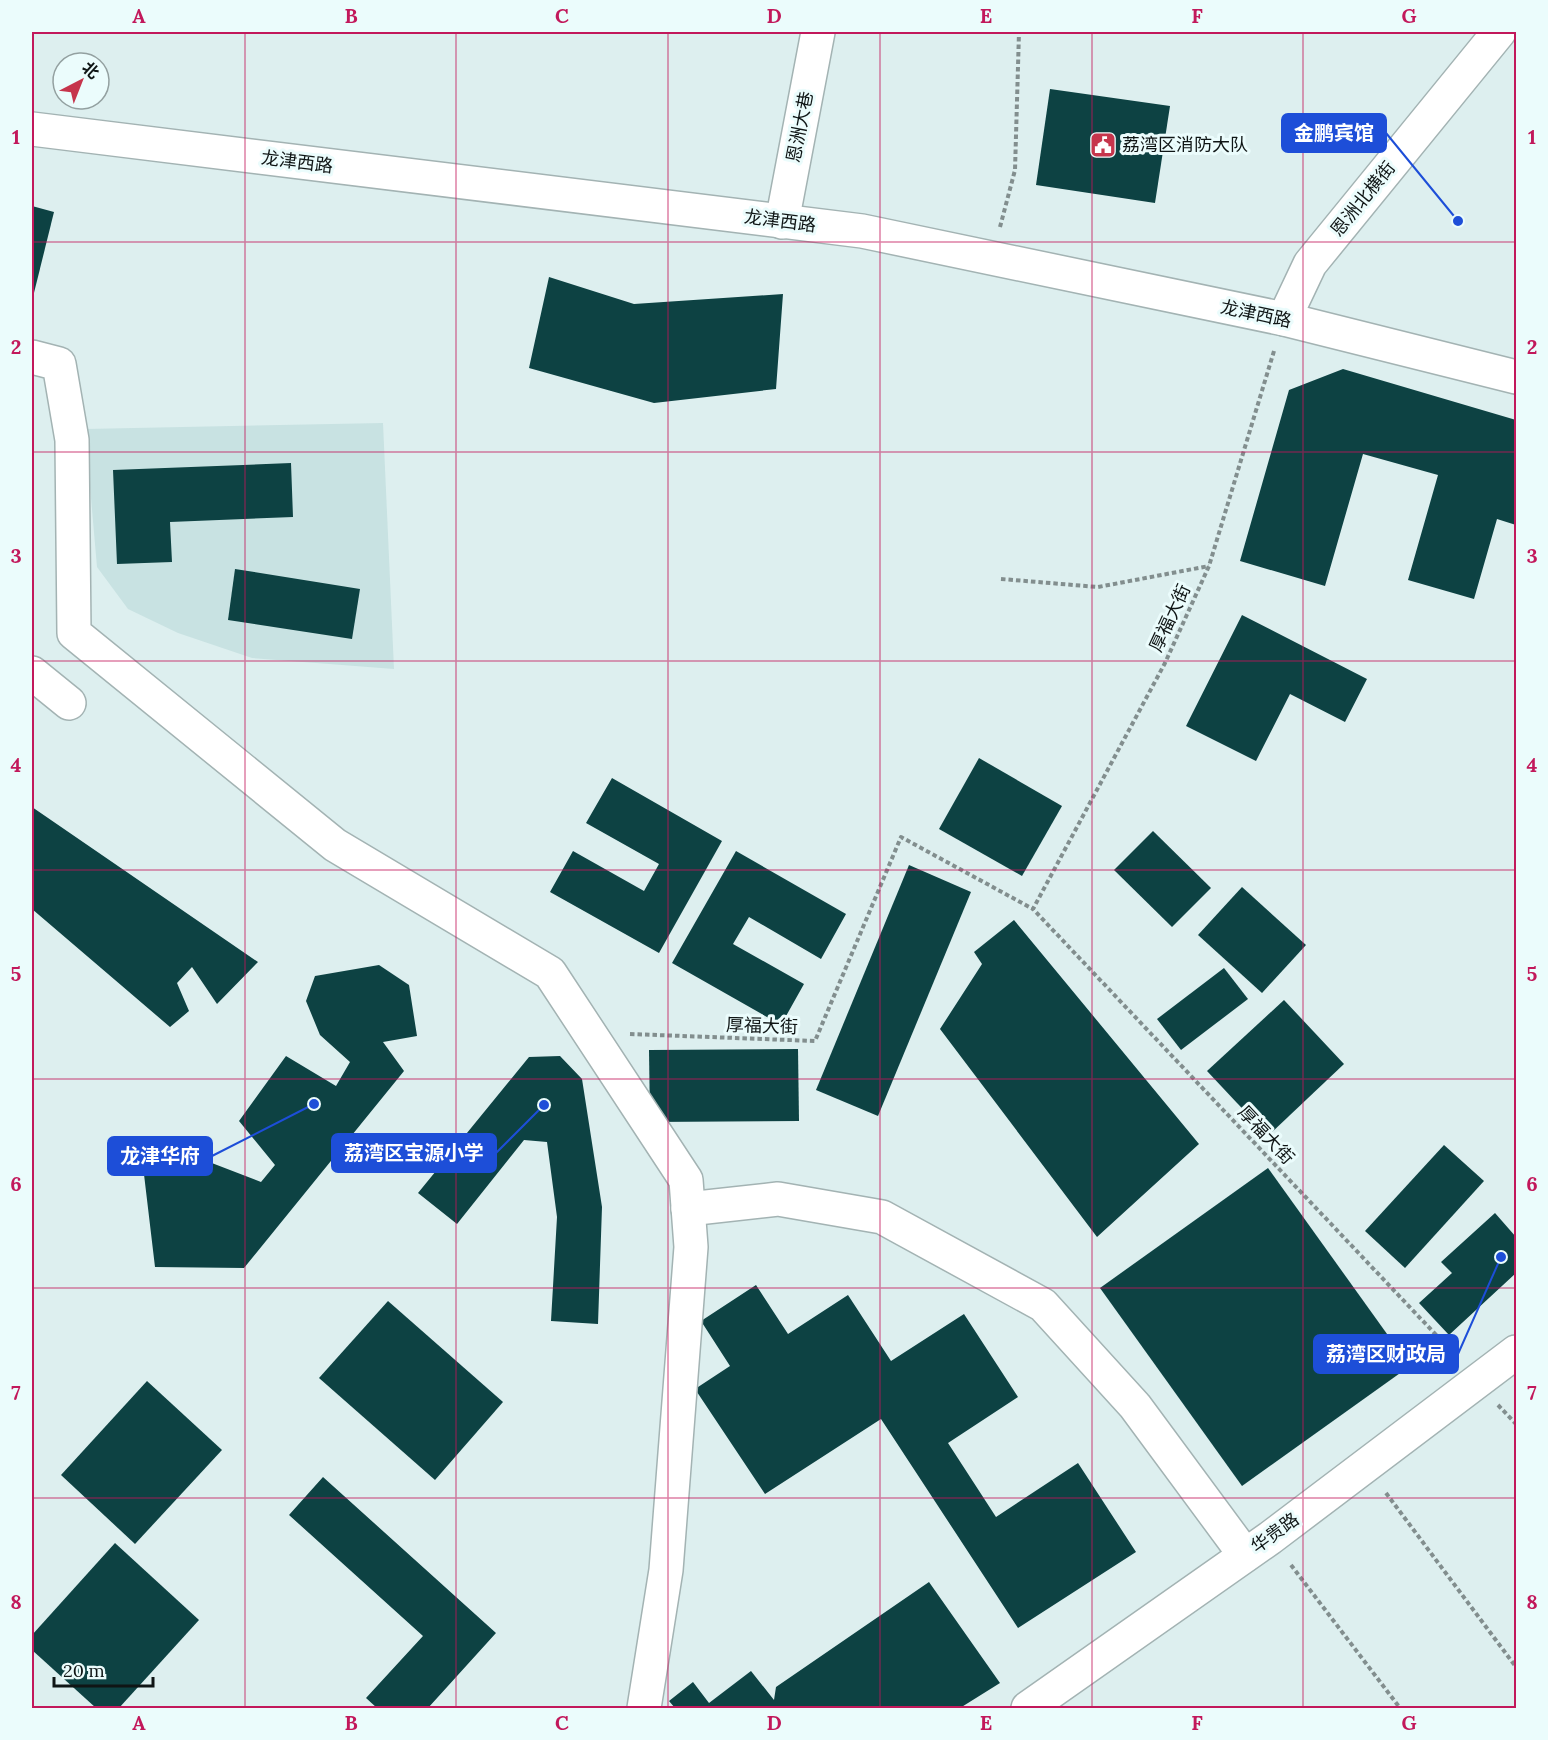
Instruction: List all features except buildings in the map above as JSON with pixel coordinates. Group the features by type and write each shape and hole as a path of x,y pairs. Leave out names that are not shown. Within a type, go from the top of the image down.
{"street":[{"name":"恩洲大巷","path":"782,222 818,32"},
{"name":"恩洲北横街","path":"1284,319 1310,264 1499,32"},
{"name":"龙津西路","path":"32,129 862,231 1284,319 1516,377"},
{"path":"32,357 59,364 72,440 74,633 335,845 550,973 686,1180 691,1247 666,1570 644,1708"},
{"path":"32,673 69,703"},
{"path":"688,1209 778,1199 882,1217 1043,1305 1258,1546"},
{"name":"华贵路","path":"1028,1708 1258,1546 1516,1352"}],"path":[{"path":"992,258 1015,170 1019,32"},
{"name":"厚福大街","path":"1033,909 1165,663 1209,566 1284,319"},
{"path":"1001,579 1098,587 1209,566"},
{"name":"厚福大街","path":"589,1032 815,1041 901,837 1033,909 1449,1347 1476,1383"},
{"path":"1365,1466 1516,1667"},
{"path":"1258,1546 1400,1708"}],"shaded area":[{"path":"383,423 394,669 252,658 178,633 128,609 97,567 85,429"}],"place":[{"name":"荔湾区消防大队","path":"1103,145"},
{"name":"金鹏宾馆","path":"1458,221"},
{"name":"龙津华府","path":"314,1104"},
{"name":"荔湾区宝源小学","path":"544,1105"},
{"name":"荔湾区财政局","path":"1501,1257"}]}
